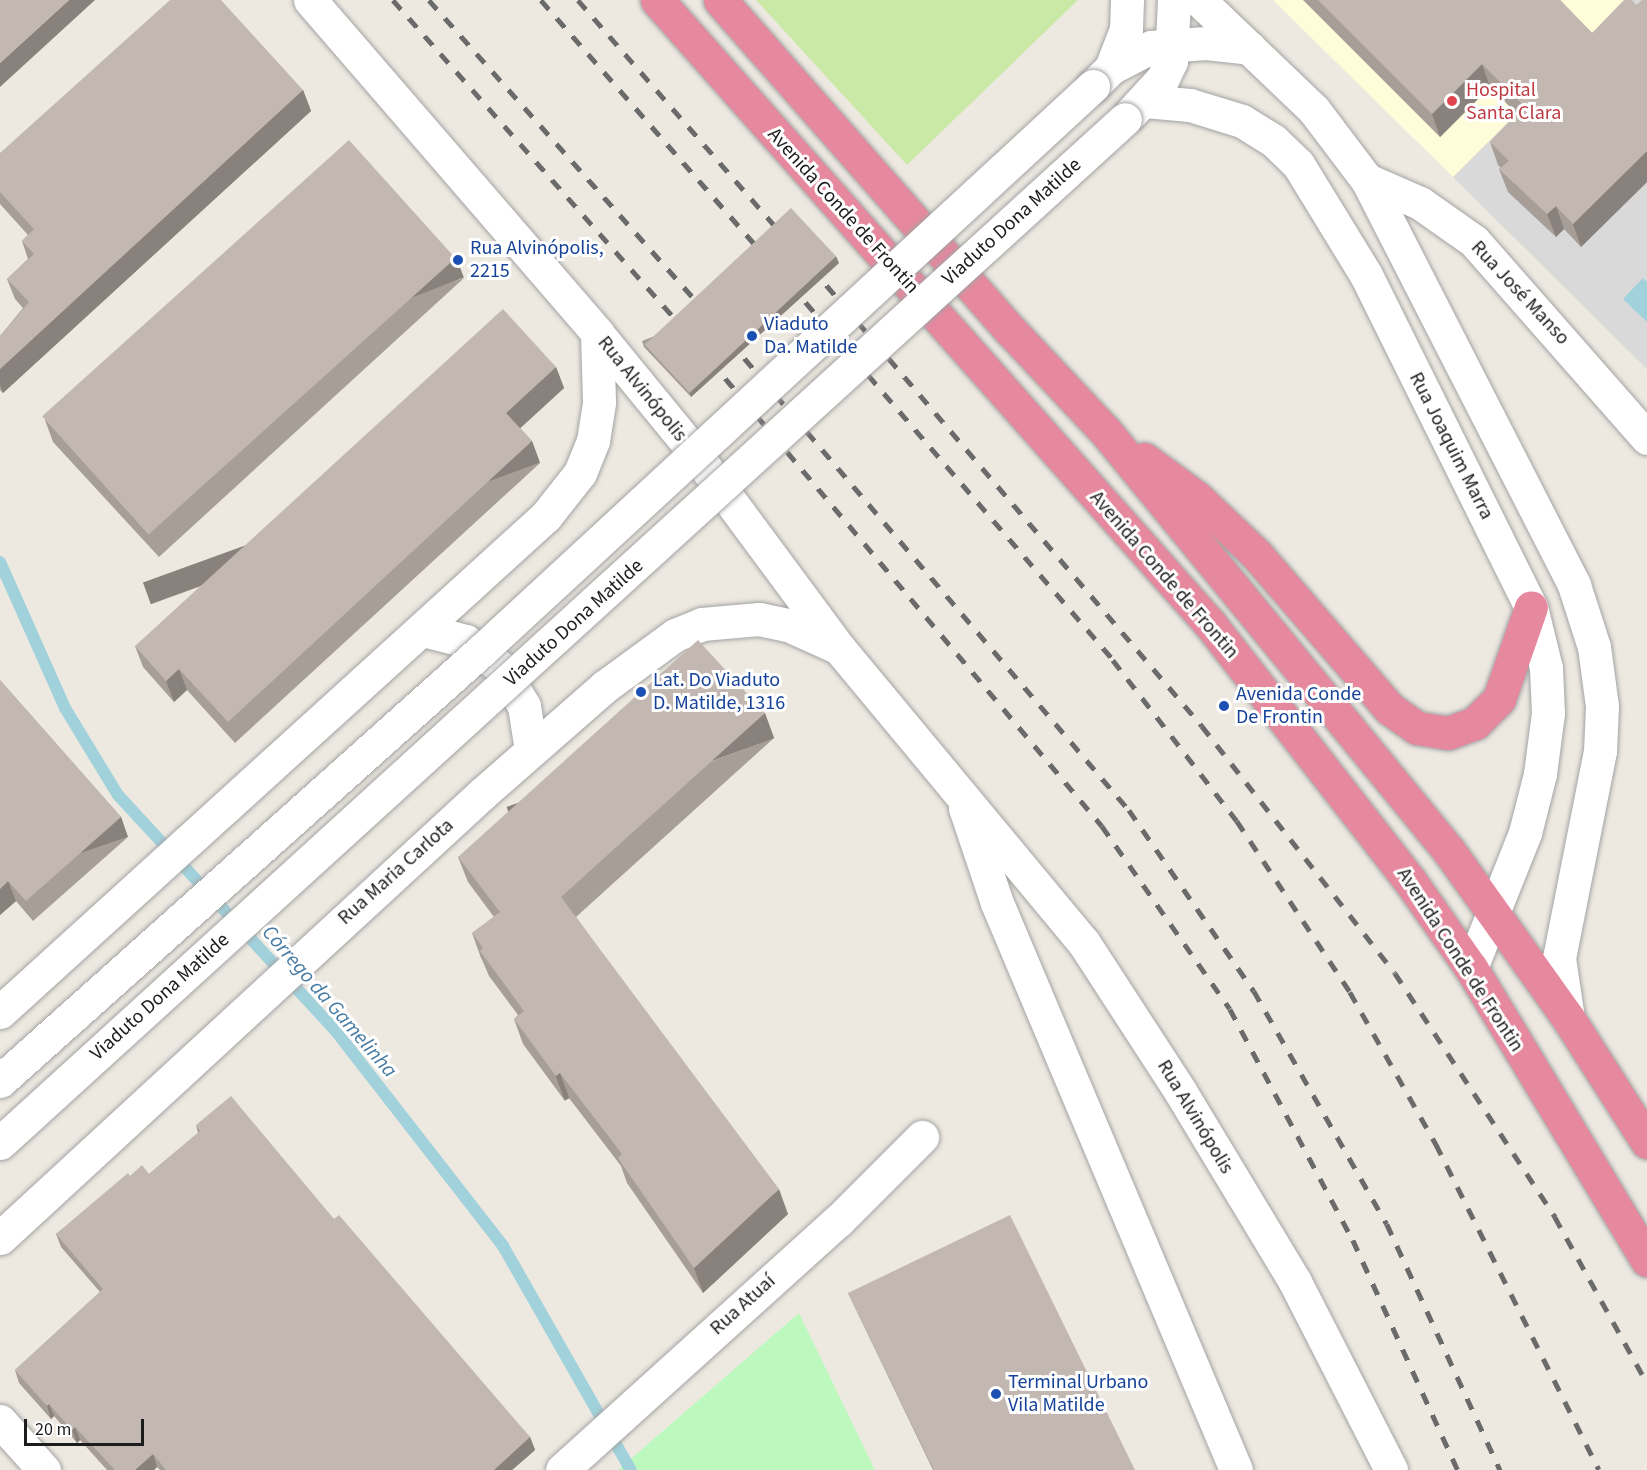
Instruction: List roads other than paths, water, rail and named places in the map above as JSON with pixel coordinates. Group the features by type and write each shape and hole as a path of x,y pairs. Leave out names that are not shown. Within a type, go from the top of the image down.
{"highway":[{"name":"Avenida Conde de Frontin","path":"657,0 1210,624 1410,881 1471,968 1647,1260"},
{"path":"720,0 1011,331 1106,432 1449,851 1568,1018 1647,1142"},
{"path":"1106,432 1197,498 1240,539 1390,709 1417,728 1448,733 1476,723 1499,699 1531,607"}],"street":[{"name":"Rua Alvinópolis","path":"310,0 597,333 688,444 839,648 1084,943 1180,1091 1295,1282 1391,1470"},
{"path":"1102,77 1126,29 1127,0"},
{"path":"1135,110 1163,78 1173,44 1174,0"},
{"path":"1199,0 1314,110 1367,180 1550,532 1574,585 1594,647 1602,706 1600,751 1559,958 1568,1018"},
{"path":"0,1081 481,651 1102,77 1150,47 1173,44 1250,48"},
{"name":"Rua Joaquim Marra","path":"1135,110 1190,105 1242,121 1273,140 1298,164 1366,275 1531,607 1546,668 1548,713 1540,774 1525,833 1471,968"},
{"name":"Viaduto Dona Matilde","path":"0,1143 1135,110"},
{"name":"Rua José Manso","path":"1367,180 1420,203 1474,241 1502,268 1647,438"},
{"path":"0,1012 546,516 580,473 593,441 599,402 597,333"},
{"name":"Rua Maria Carlota","path":"0,1238 531,750 611,682 675,635 702,624 759,619 788,625 839,648"},
{"path":"423,630 466,641 501,668 524,706 531,750"},
{"name":"Rua Alvinópolis","path":"959,790 997,903 1236,1470"},
{"name":"Rua Atuaí","path":"562,1470 838,1221 921,1137"},
{"path":"0,1421 44,1470"}],"water":[{"path":"1643,278 1647,282 1647,322 1623,299"}],"waterway":[{"name":"Córrego da Gamelinha","path":"0,562 65,708 118,795 335,1030 503,1246 631,1470"}],"railway":[{"path":"393,0 683,328"},
{"path":"429,0 702,308"},
{"path":"541,0 764,255"},
{"path":"578,0 783,235"},
{"path":"811,267 1202,726 1395,973 1555,1217 1647,1383"},
{"path":"790,284 1113,660 1237,821 1350,992 1436,1144 1599,1470"},
{"path":"729,340 1129,810 1254,991 1387,1224 1500,1470"},
{"path":"710,360 1102,826 1230,1009 1353,1240 1458,1470"}],"place":[{"name":"Hospital Santa Clara","path":"1452,101"},
{"name":"Rua Alvinópolis, 2215","path":"458,260"},
{"name":"Viaduto Da. Matilde","path":"752,336"},
{"name":"Lat. Do Viaduto D. Matilde, 1316","path":"641,692"},
{"name":"Avenida Conde De Frontin","path":"1224,706"},
{"name":"Terminal Urbano Vila Matilde","path":"996,1394"}]}
